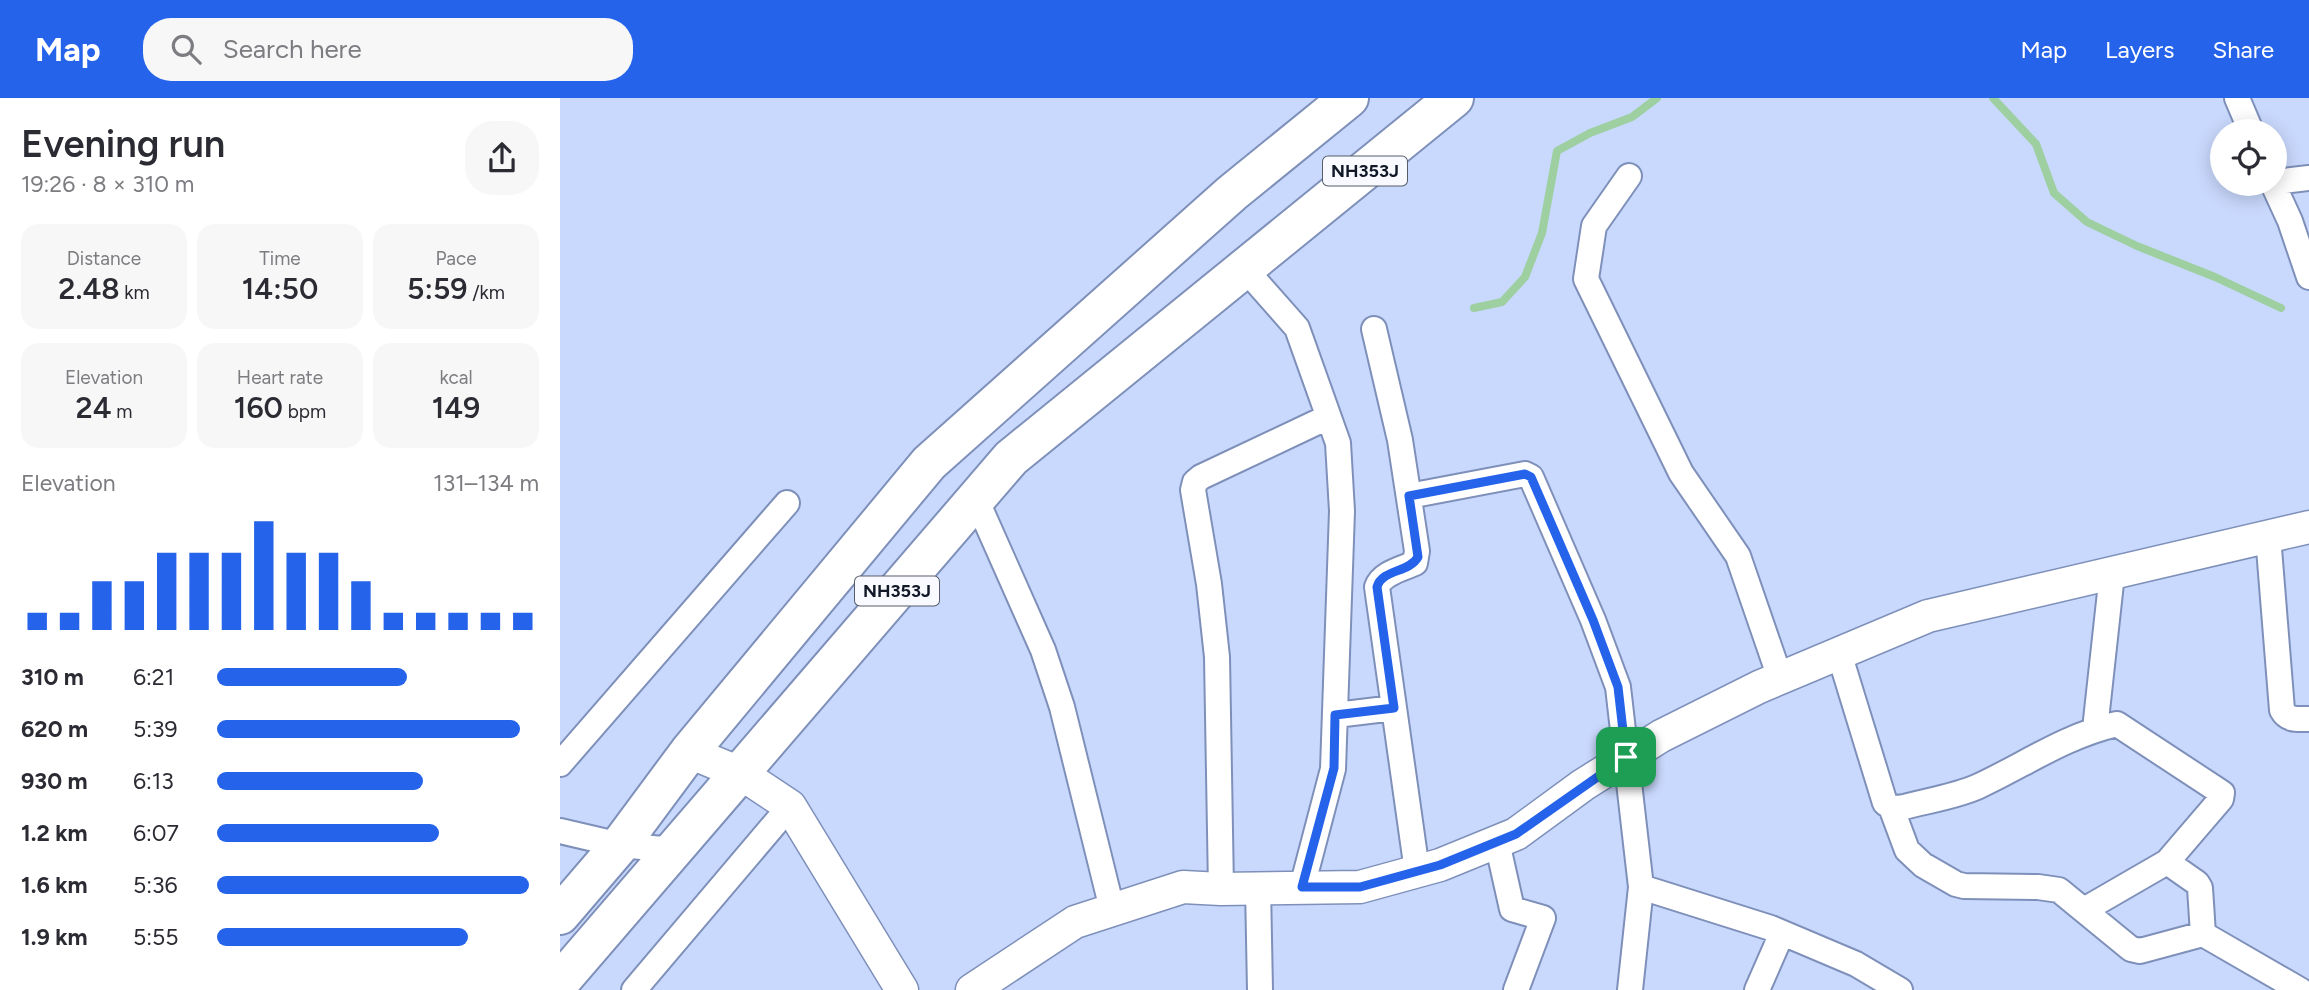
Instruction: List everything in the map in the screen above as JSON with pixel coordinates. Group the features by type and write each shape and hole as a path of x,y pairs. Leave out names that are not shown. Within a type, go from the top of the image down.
{"highway":[{"name":"NH353J","path":"560,915 620,845 689,752 929,463 1232,193 1349,98"},
{"name":"NH353J","path":"560,982 1011,458 1454,98"}],"street":[{"path":"2237,98 2245,119"},
{"path":"1629,176 1594,226 1586,279 1681,473 1738,556 1780,678"},
{"path":"2287,181 2309,178"},
{"path":"2279,196 2309,277"},
{"path":"1245,269 1297,328 1338,443 1342,511 1334,768 1302,887"},
{"path":"1374,329 1400,440 1418,557 1415,563 1378,581 1377,587 1418,871"},
{"path":"1221,889 1216,657 1209,583 1193,490 1195,482 1201,477 1328,417"},
{"path":"1409,496 1525,474 1531,477 1593,620 1618,687 1641,887 1630,990"},
{"path":"976,499 1042,650 1062,707 1112,909"},
{"path":"560,764 788,503"},
{"path":"972,990 1075,922 1183,887 1360,887 1440,865 1516,834 1626,757 1661,736 1780,678 1928,616 2309,527"},
{"path":"2268,537 2282,710 2285,716 2292,719 2309,719"},
{"path":"2095,729 2112,574"},
{"path":"1839,653 1885,803 1891,807 1900,808 1977,788 2030,758 2095,729 2117,724 2222,793 2221,799 2167,862 2084,910"},
{"path":"1335,715 1394,708"},
{"path":"689,752 740,773 790,806 902,990"},
{"path":"634,990 790,806"},
{"path":"1891,807 1907,850 1923,865 1956,884 2059,890 2131,949 2140,951 2203,934 2300,990"},
{"path":"560,831 620,845 674,850"},
{"path":"1497,842 1512,909 1543,918 1516,990"},
{"path":"2167,862 2200,888 2203,934"},
{"path":"1258,887 1260,990"},
{"path":"1641,887 1782,933 1857,964 1900,990"},
{"path":"1757,990 1782,933"}],"waterway":[{"path":"1474,308 1502,302 1525,277 1542,233 1557,151 1590,133 1632,117 1657,98"},
{"path":"1993,98 2036,144 2054,193 2087,222 2281,308"}],"route":[{"path":"1525,474 1531,477 1593,620 1618,687 1626,757 1516,834 1440,865 1360,887 1302,887 1334,768 1335,715 1394,708 1377,587 1378,581 1415,563 1418,557 1409,496 1525,474"}]}
